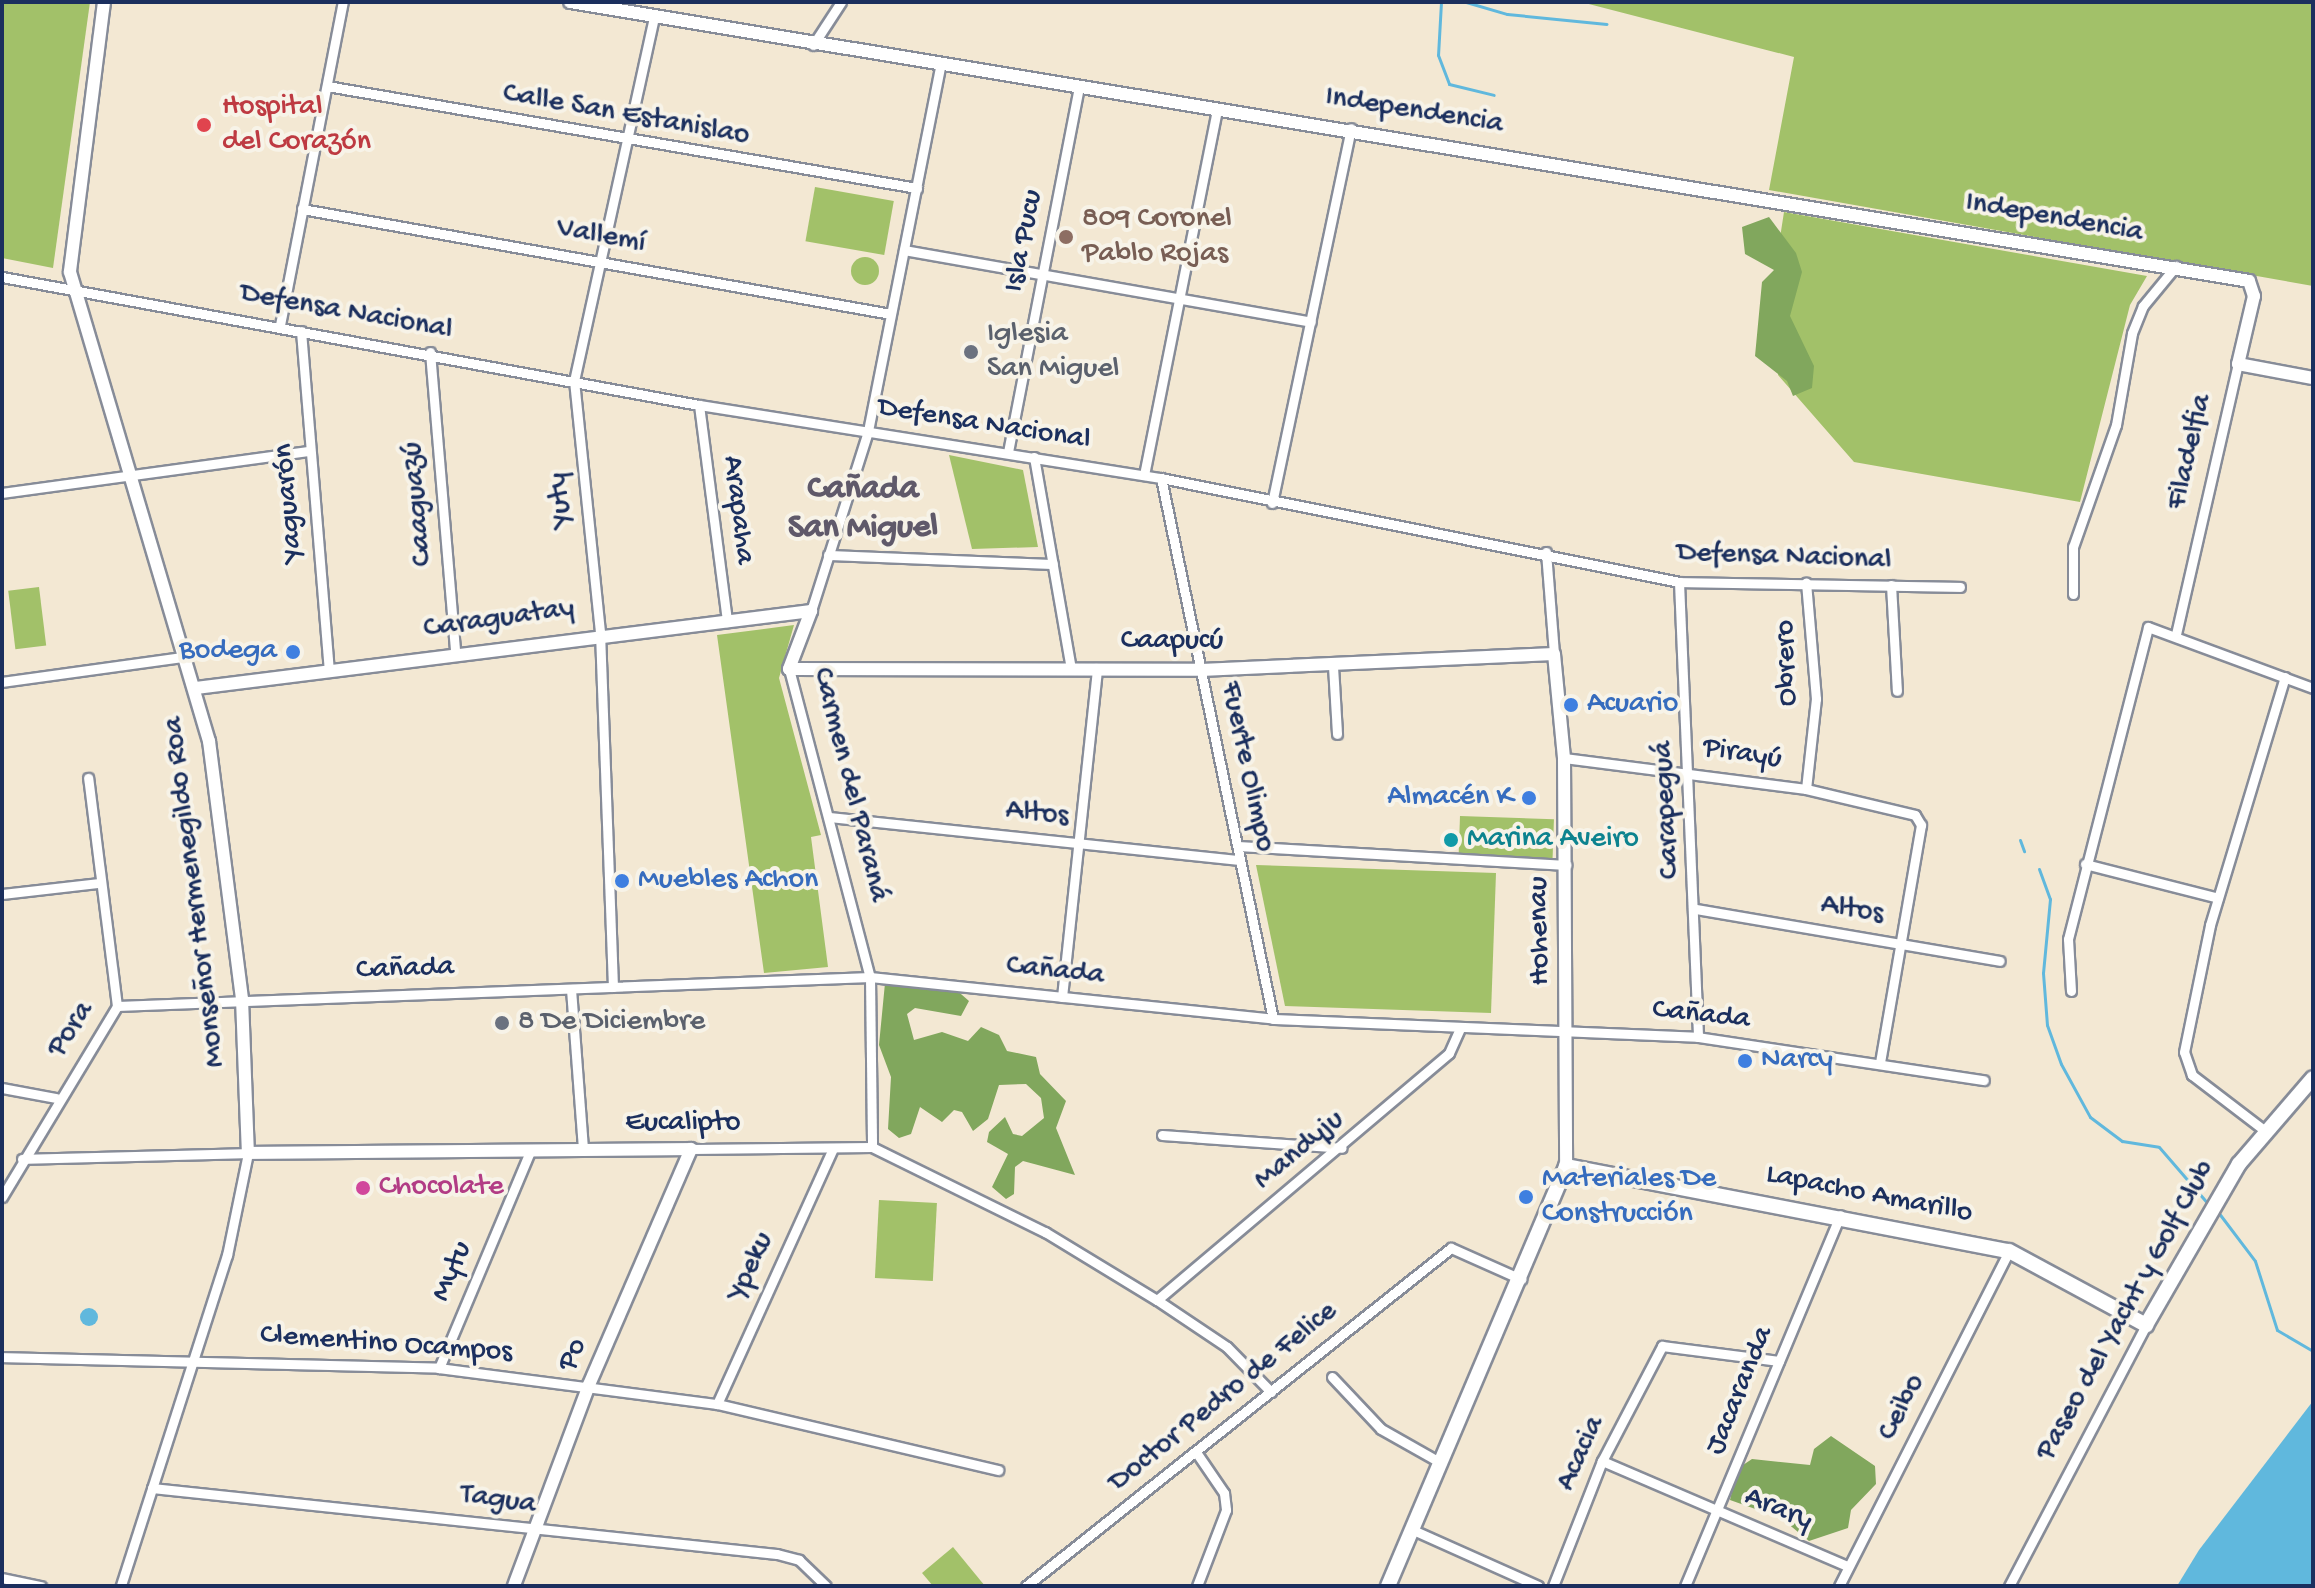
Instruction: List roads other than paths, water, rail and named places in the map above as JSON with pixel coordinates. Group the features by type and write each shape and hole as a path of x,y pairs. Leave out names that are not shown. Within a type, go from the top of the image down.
{"main road":[{"name":"Paseo del Yacht y Golf Club","path":"2146,1325 2218,1200 2264,1130 2313,1078"},
{"name":"Lapacho Amarillo","path":"1566,1166 1840,1215 2009,1251 2146,1325"},
{"path":"1388,1586 1521,1279 1566,1166"}],"street":[{"name":"Monseñor Hermenegildo Roa","path":"104,2 71,243 73,288 127,475 183,657 196,688 242,999 248,1153 230,1242 121,1586"},
{"path":"280,325 343,2"},
{"name":"Independencia","path":"570,2 940,68 1351,128 2176,266 2249,281"},
{"path":"813,45 841,2"},
{"name":"Yuty","path":"613,987 600,632 574,381 654,17"},
{"name":"Carmen del Paraná","path":"872,1147 870,977 789,669 811,611 868,431 940,68"},
{"name":"Calle San Estanislao","path":"327,86 626,142 917,188"},
{"name":"Isla Pucu","path":"1008,452 1079,87"},
{"path":"1144,475 1217,110"},
{"path":"1272,503 1351,128"},
{"name":"Vallemí","path":"302,209 891,314"},
{"path":"904,250 1311,322"},
{"path":"2073,594 2073,547 2116,425 2132,333 2143,306 2176,266"},
{"name":"Defensa Nacional","path":"2,277 430,352 699,405 1161,478 1272,503 1546,552 1679,582 1960,587"},
{"name":"Filadelfia","path":"2176,634 2254,296 2249,281"},
{"name":"Yaguarón","path":"301,331 329,670"},
{"name":"Caaguazú","path":"430,352 455,652"},
{"path":"2238,364 2313,378"},
{"name":"Arapaha","path":"699,405 727,622"},
{"path":"2,493 309,451"},
{"path":"1034,457 1071,668"},
{"name":"Fuerte Olimpo","path":"1161,478 1273,1019"},
{"name":"Hohenau","path":"1546,552 1564,758 1569,1031 1566,1166"},
{"path":"828,555 1053,564"},
{"name":"Carapeguá","path":"1679,582 1691,772 1698,1037"},
{"name":"Obrero","path":"1806,582 1816,699 1806,789"},
{"path":"1891,585 1897,691"},
{"name":"Caraguatay","path":"196,688 600,632 727,622 811,611"},
{"path":"2071,991 2068,939 2142,635 2157,626 2313,688"},
{"name":"Caapucú","path":"789,669 1201,670 1554,654"},
{"path":"2,682 183,657"},
{"path":"1333,666 1337,734"},
{"path":"1062,997 1097,668"},
{"path":"2264,1130 2192,1075 2185,1059 2218,898 2285,677"},
{"name":"Pirayú","path":"1564,758 1806,789 1911,812 1921,825 1899,942"},
{"name":"Pora","path":"2,1197 56,1098 117,1006 88,778"},
{"name":"Altos","path":"829,817 1240,860"},
{"path":"1238,846 1566,865"},
{"path":"2085,864 2218,898"},
{"path":"2,894 99,883"},
{"name":"Altos","path":"1696,909 2000,961"},
{"path":"1880,1063 1899,942"},
{"name":"Cañada","path":"117,1006 870,977 1273,1019 1698,1037 1984,1080"},
{"path":"571,989 583,1150"},
{"name":"Mandyju","path":"1157,1300 1342,1148 1449,1053 1460,1028"},
{"path":"2,1088 56,1098"},
{"path":"1162,1135 1342,1148"},
{"path":"872,1147 1045,1232 1157,1300 1227,1347 1271,1392"},
{"name":"Eucalipto","path":"22,1159 248,1153 832,1150 872,1147"},
{"name":"Po","path":"514,1586 531,1531 589,1385 691,1149"},
{"name":"Ypeku","path":"717,1404 832,1150"},
{"name":"Mytu","path":"439,1368 530,1151"},
{"name":"Jacaranda","path":"1685,1586 1840,1215"},
{"name":"Doctor Pedro de Felice","path":"1026,1586 1453,1247 1521,1279"},
{"name":"Ceibo","path":"1839,1586 2009,1251"},
{"name":"Paseo del Yacht y Golf Club","path":"2009,1586 2146,1325"},
{"name":"Acacia","path":"1553,1586 1602,1461 1662,1346 1779,1361"},
{"name":"Clementino Ocampos","path":"2,1357 192,1358 439,1368 589,1385 717,1404 998,1470"},
{"path":"1332,1377 1381,1429 1441,1463"},
{"path":"1196,1452 1224,1493 1226,1510 1197,1586"},
{"name":"Arary","path":"1602,1461 1847,1566"},
{"name":"Tagua","path":"152,1488 222,1500 325,1501 531,1531 777,1554 807,1565 826,1586"},
{"path":"1413,1530 1538,1586"},
{"path":"2,1578 41,1586"}],"water":[{"path":"89,1308 98,1317 89,1326 80,1317"},
{"path":"2313,1401 2313,1586 2177,1586 2199,1550"}],"waterway":[{"path":"1441,2 1438,55 1449,84 1494,95"},
{"path":"1466,2 1507,14 1607,24"},
{"path":"2020,840 2024,851"},
{"path":"2039,869 2050,899 2043,973 2047,1025 2061,1064 2090,1117 2122,1141 2159,1147 2209,1205"},
{"path":"2218,1212 2255,1261 2277,1330 2313,1351"}],"place":[{"name":"Hospital del Corazón","path":"204,125"},
{"name":"809 Coronel Pablo Rojas","path":"1066,237"},
{"name":"Iglesia San Miguel","path":"971,352"},
{"name":"Bodega","path":"293,652"},
{"name":"Acuario","path":"1571,705"},
{"name":"Almacén K","path":"1529,798"},
{"name":"Marina Aveiro","path":"1451,840"},
{"name":"Muebles Achon","path":"622,881"},
{"name":"8 De Diciembre","path":"502,1023"},
{"name":"Narcy","path":"1745,1061"},
{"name":"Chocolate","path":"363,1188"},
{"name":"Materiales De Construcción","path":"1526,1197"}],"district":[{"name":"Cañada San Miguel","path":"863,510"}]}
